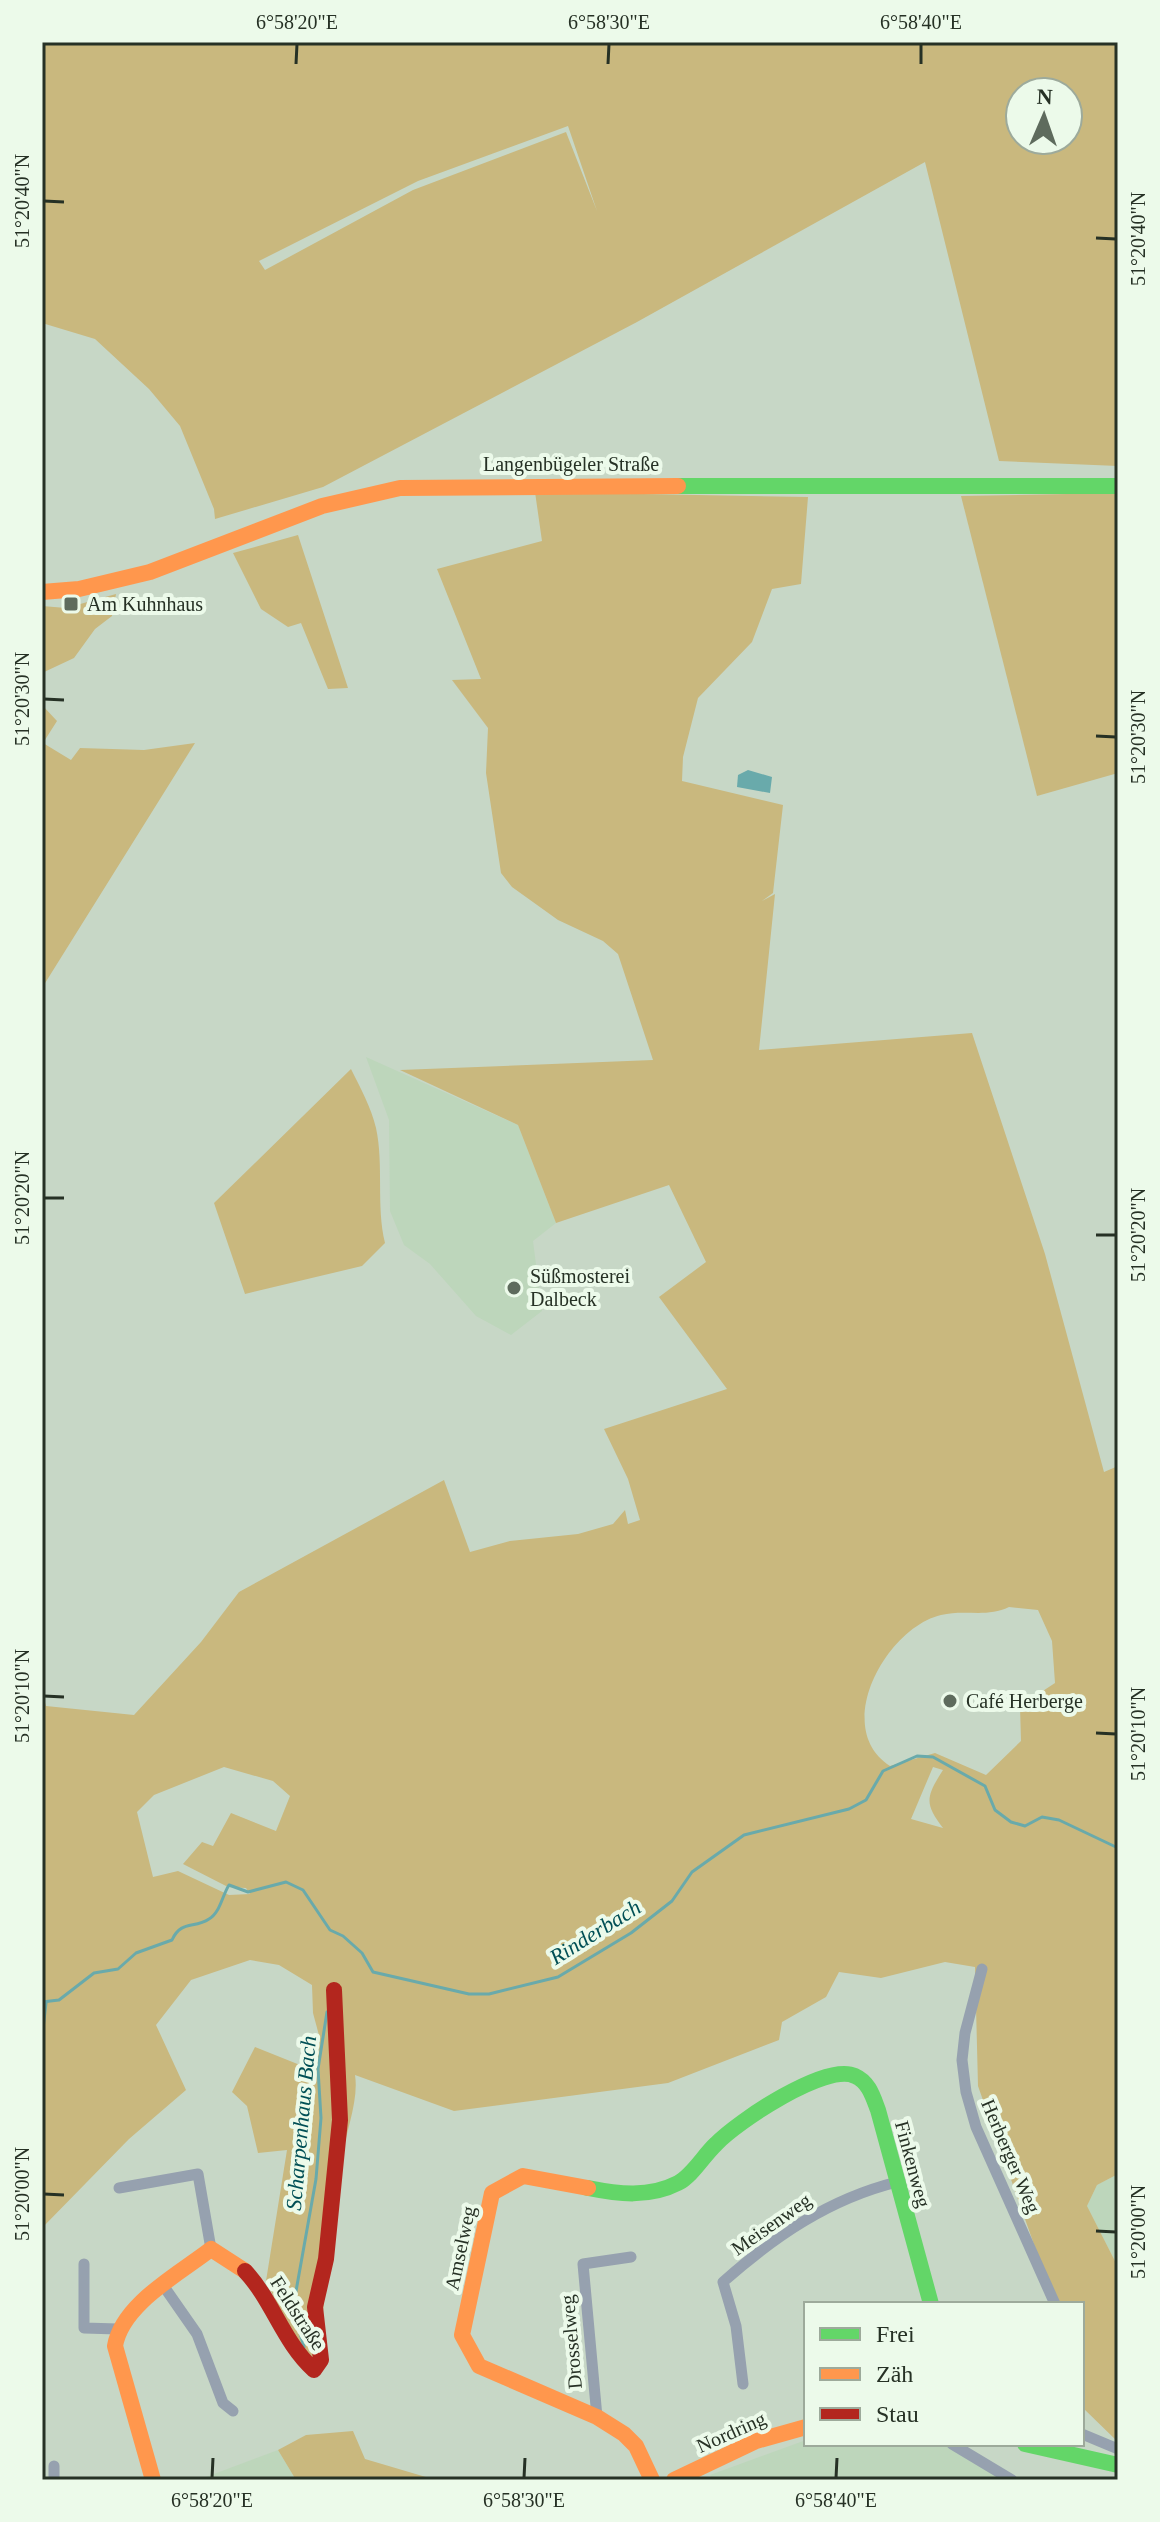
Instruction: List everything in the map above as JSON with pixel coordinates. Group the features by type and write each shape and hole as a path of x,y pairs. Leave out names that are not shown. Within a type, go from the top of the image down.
{"street":[{"name":"Langenbügeler Straße","path":"42,592 73,591 127,580 322,506 370,492 412,486 1118,486"},
{"name":"Herberger Weg","path":"982,1969 965,2033 962,2060 966,2092 976,2127 1054,2302"},
{"name":"Feldstraße","path":"211,2249 230,2256 262,2291 302,2362 314,2370 321,2360 315,2307 326,2259 340,2120 334,1990"},
{"name":"Finkenweg","path":"820,2081 853,2074 868,2085 930,2302"},
{"name":"Amselweg","path":"652,2480 636,2446 597,2417 479,2366 462,2335 492,2193 523,2176 629,2196 679,2183 718,2141 747,2117 778,2096 820,2081"},
{"path":"119,2188 198,2174 211,2249 137,2308 118,2329 115,2346 153,2480"},
{"name":"Meisenweg","path":"743,2384 736,2326 723,2282 765,2247 837,2201 897,2182"},
{"name":"Drosselweg","path":"597,2417 583,2264 631,2257"},
{"path":"84,2264 84,2328 118,2329"},
{"path":"165,2288 197,2334 223,2403 233,2411"},
{"name":"Nordring","path":"674,2480 756,2441 804,2428"},
{"path":"1084,2435 1118,2449"},
{"path":"955,2446 1012,2480"},
{"path":"1034,2446 1118,2465"},
{"path":"54,2466 54,2480"}],"shaded area":[{"path":"42,42 1118,42 1118,466 999,461 925,162 637,322 323,487 215,519 214,509 180,426 149,389 95,339 42,323","holes":["568,126 597,211 566,132 413,190 265,270 259,261 418,181"]},
{"path":"535,492 808,497 801,584 772,589 752,642 698,698 683,757 682,781 783,805 773,893 762,901 775,894 759,1050 972,1033 1045,1254 1104,1472 1118,1466 1118,2174 1097,2185 1087,2206 1118,2267 1118,2442 1084,2409 1084,2302 1054,2302 978,2086 975,1967 945,1962 881,1978 839,1972 826,1997 782,2022 779,2040 668,2083 454,2111 355,2075 354,2105 342,2158 331,2234 319,2361 304,2358 266,2281 287,2150 258,2153 247,2106 232,2092 255,2047 315,2071 320,2039 313,2013 312,1985 279,1965 250,1960 191,1980 156,2025 186,2090 129,2139 42,2228 42,1692 46,1706 134,1715 201,1642 239,1592 444,1480 470,1552 510,1541 578,1534 613,1524 625,1510 628,1524 640,1520 628,1479 604,1429 727,1389 659,1297 706,1262 669,1185 556,1223 518,1125 400,1070 653,1060 618,954 603,941 558,920 512,887 501,873 486,773 488,728 452,680 481,679 437,569 542,541","holes":["1009,1607 1038,1610 1052,1641 1055,1683 1020,1706 1021,1741 986,1775 935,1753 890,1766 873,1749 865,1728 866,1705 873,1681 885,1658 902,1639 921,1624 941,1615 992,1612","224,1767 273,1781 290,1796 276,1831 231,1813 213,1846 202,1842 183,1864 228,1887 246,1888 250,1894 229,1895 178,1871 153,1877 137,1812 154,1795","933,1767 943,1770 930,1794 930,1806 943,1828 911,1819"]},
{"path":"1118,493 1118,773 1037,796 961,496"},
{"path":"298,535 348,688 328,689 301,623 288,627 261,609 233,553"},
{"path":"116,594 112,616 95,629 74,658 42,673 42,606 66,608"},
{"path":"42,705 57,721 43,743 71,760 80,748 144,750 195,743 42,988"},
{"name":"Süßmosterei Dalbeck","path":"366,1057 518,1125 556,1223 533,1241 542,1311 511,1335 476,1316 430,1264 404,1245 390,1211 389,1120"},
{"path":"351,1069 369,1105 376,1128 385,1243 362,1266 245,1294 214,1203"},
{"path":"1118,2174 1118,2267 1087,2206 1097,2185"},
{"path":"353,2431 365,2459 436,2480 296,2480 278,2450 306,2435"},
{"path":"804,2441 804,2446 947,2446 1003,2480 712,2480 710,2475"},
{"path":"278,2450 296,2480 198,2480"}],"water":[{"path":"748,770 772,777 770,793 737,787 738,775"}],"waterway":[{"path":"42,224 42,254"},
{"name":"Rinderbach","path":"42,2002 59,2000 94,1973 118,1969 136,1953 172,1940 184,1927 209,1919 218,1909 229,1885 248,1892 286,1882 303,1890 330,1930 343,1936 362,1953 373,1972 469,1994 489,1994 558,1977 631,1933 672,1901 692,1872 744,1835 849,1809 866,1800 883,1771 917,1756 933,1757 985,1786 995,1810 1011,1822 1025,1826 1042,1817 1059,1820 1118,1848"},
{"path":"42,2037 46,2003"},
{"name":"Scharpenhaus Bach","path":"304,2347 293,2308 316,2179 321,2118 318,2069 327,2012"}],"traffic: fast":[{"path":"678,486 1118,486"},
{"path":"588,2188 633,2193 667,2188 688,2176 727,2134 782,2096 824,2078 842,2074 855,2076 867,2086 878,2110 930,2302"},
{"path":"1034,2446 1118,2465"}],"traffic: slow":[{"path":"42,592 79,589 150,572 322,506 400,488 678,486"},
{"path":"588,2188 523,2176 492,2193 462,2335 479,2366 597,2417 624,2434 636,2446 652,2480"},
{"path":"153,2480 115,2346 120,2331 140,2303 211,2249 245,2271"},
{"path":"674,2480 756,2441 804,2428"}],"traffic: jam":[{"path":"245,2271 294,2347 314,2370 321,2360 315,2307 326,2259 340,2120 334,1990"}],"place":[{"name":"Am Kuhnhaus","path":"71,604"},
{"name":"Süßmosterei Dalbeck","path":"514,1288"},
{"name":"Café Herberge","path":"950,1701"}]}
